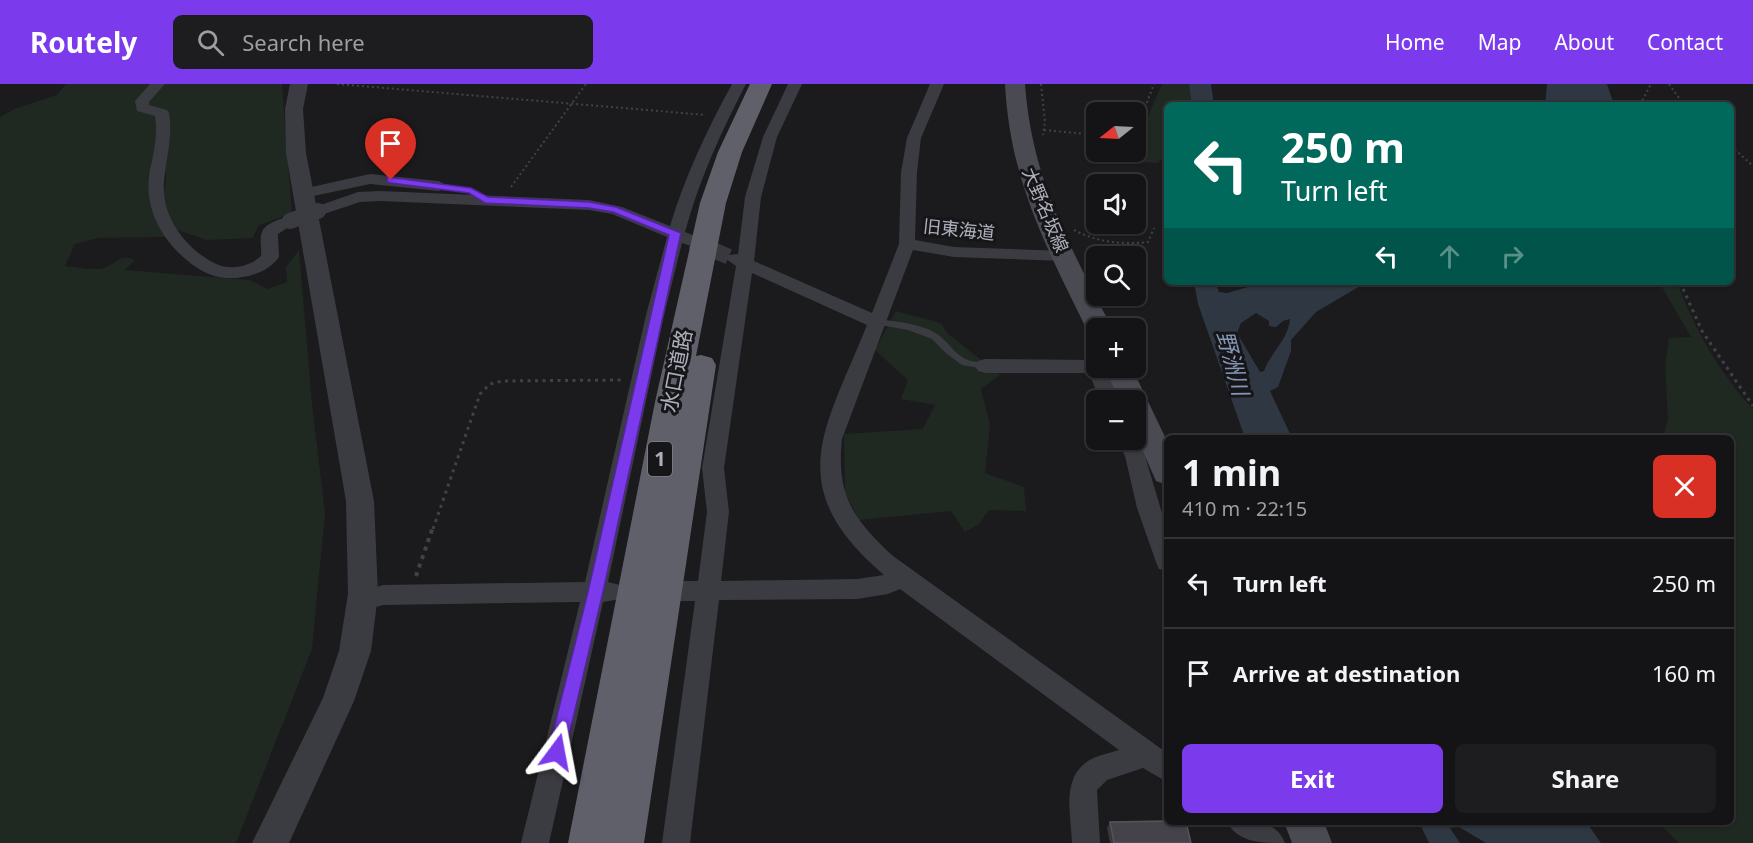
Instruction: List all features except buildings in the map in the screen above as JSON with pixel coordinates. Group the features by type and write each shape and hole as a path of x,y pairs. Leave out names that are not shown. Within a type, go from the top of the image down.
{"highway":[{"name":"水口道路","path":"590,843 671,402 713,202 734,142 761,84"},
{"name":"水口道路","path":"622,843 693,411 727,227 747,156 777,84"}],"main road":[{"name":"大野名坂線","path":"1015,84 1015,116 1023,159 1035,196 1094,318"},
{"path":"1113,378 1124,390"},
{"path":"1146,427 1164,466"},
{"path":"1305,825 1312,843"}],"street":[{"path":"158,84 142,100 142,108 162,113 165,124 158,168 157,206 167,226 192,259 219,273 259,267 270,257 270,232 290,221 311,202 370,179 471,191 493,201"},
{"path":"270,843 338,701 355,651 362,601 360,501 311,202 293,125 295,94 299,84"},
{"path":"535,843 604,592 643,376 720,116 739,84"},
{"path":"676,843 718,512 713,468 740,261 753,197 770,137 795,84"},
{"name":"旧東海道","path":"937,84 914,138 909,172 907,244 954,252 1064,256"},
{"path":"311,202 380,196 589,205 616,210 683,237"},
{"path":"907,244 832,439 828,459 830,485 850,527 866,547 902,577 1157,762"},
{"path":"740,261 877,322"},
{"path":"985,366 1086,367"},
{"path":"1132,450 1164,553"},
{"path":"674,591 858,589 888,584 902,577"},
{"path":"362,601 383,595 604,592"},
{"path":"1086,843 1083,785 1098,770 1157,762"},
{"path":"1245,825 1270,843"}],"lane":[{"path":"877,322 910,327 935,337 965,363 985,366"}],"path":[{"path":"337,84 720,116"},
{"path":"493,201 586,84"},
{"path":"1146,105 1154,84"},
{"path":"1642,102 1652,84"},
{"path":"1669,84 1682,102"},
{"path":"1044,130 1086,134"},
{"path":"1734,149 1753,166"},
{"path":"1068,224 1076,232 1093,238 1137,244 1148,242 1154,228"},
{"path":"1681,285 1686,301 1709,341 1753,406"},
{"path":"410,595 480,394 490,384 502,381 617,381 643,376"}],"shaded area":[{"path":"66,84 282,84 292,213 258,226 253,238 207,240 174,229 159,200 165,188 166,176 164,163 158,151 149,187 155,212 167,237 98,238 75,244 65,266 101,269 121,259 130,258 135,260 125,270 250,280 267,289 287,282 286,267 299,250 312,404 325,513 312,649 236,843 0,843 0,117 14,109 57,95"},
{"path":"1162,84 1198,84 1198,102 1164,102 1164,159 1157,163 1139,162 1146,162 1146,121"},
{"path":"1661,285 1678,285 1709,350 1753,409 1753,843 1679,843 1660,825 1734,825 1734,435 1664,435 1668,419 1665,366 1669,338 1691,337"},
{"path":"896,311 941,323 947,333 1000,375 981,389 990,425 985,473 1024,487 1026,511 989,510 979,524 965,532 951,511 859,520 845,493 844,434 923,429 935,405 901,399 908,380 875,350"}],"water":[{"path":"1547,84 1607,84 1613,102 1545,102"},
{"name":"野洲川","path":"1195,285 1216,285 1219,292 1227,293 1255,285 1362,285 1316,312 1291,340 1291,351 1278,387 1270,391 1291,435 1244,435 1198,304","holes":["1256,313 1269,321 1269,326 1276,327 1290,319 1283,340 1264,371 1260,372 1237,333 1241,323"]},
{"path":"1420,825 1588,825 1601,843 1486,843 1459,827 1450,828 1460,843 1429,843"}],"waterway":[{"path":"1200,84 1202,102"}],"tunnel":[{"path":"692,241 734,259"}],"route":[{"path":"391,180 471,191 485,200 589,205 616,210 675,233 557,752"}]}
